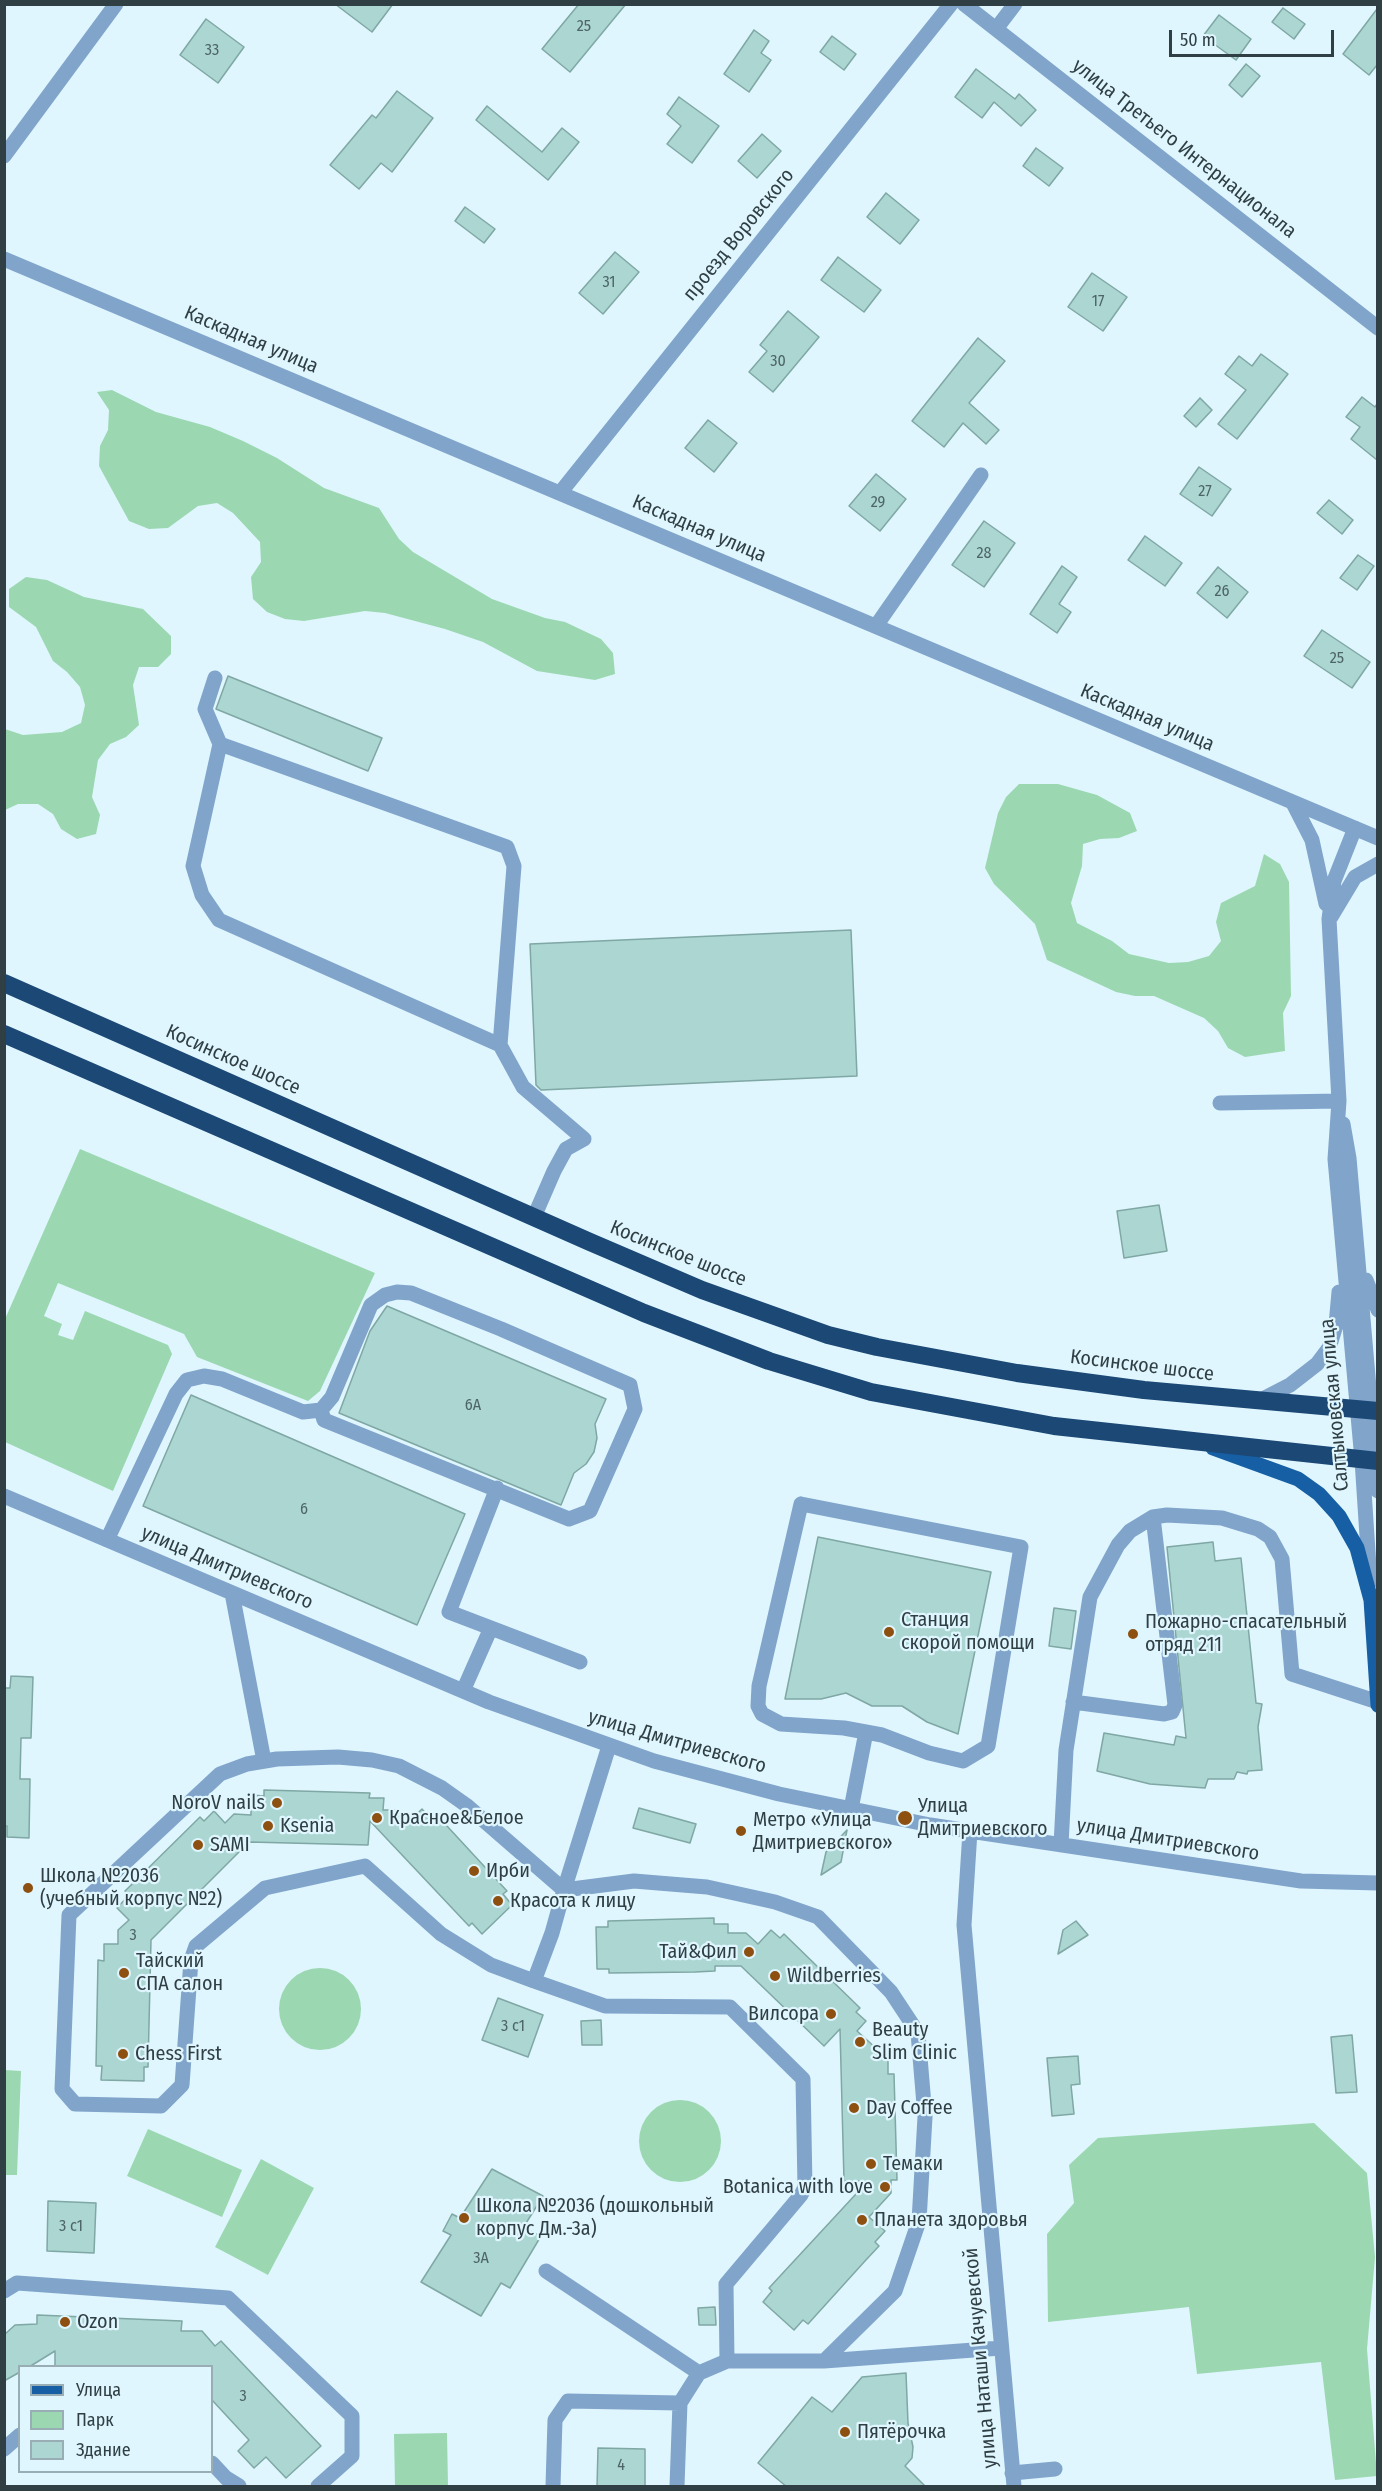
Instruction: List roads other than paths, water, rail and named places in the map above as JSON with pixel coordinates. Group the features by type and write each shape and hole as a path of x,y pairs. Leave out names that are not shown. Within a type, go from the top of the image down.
{"highway":[{"name":"Косинское шоссе","path":"4,983 702,1290 838,1338 899,1352 1017,1373 1256,1402 1369,1410"},
{"path":"4,1034 644,1313 769,1361 871,1392 1054,1426 1200,1444 1372,1461"}],"main road":[{"path":"1200,1444 1298,1479 1319,1494 1339,1516 1357,1548 1371,1600"},
{"name":"Салтыковская улица","path":"1371,1600 1377,1703"}],"street":[{"path":"4,156 116,4"},
{"name":"проезд Воровского","path":"560,493 951,4"},
{"name":"улица Третьего Интернационала","path":"964,4 1377,328"},
{"path":"996,29 1015,4"},
{"name":"Каскадная улица","path":"4,259 1377,838"},
{"path":"876,626 981,475"},
{"path":"215,678 205,709 220,744 193,866 202,895 219,920 500,1045"},
{"path":"220,744 507,847 514,866 500,1045 523,1087 584,1139 567,1149 554,1171 534,1217"},
{"path":"1293,803 1306,824 1315,849 1329,919"},
{"name":"Салтыковская улица","path":"1355,828 1334,881 1329,919 1338,1101 1335,1160 1348,1237 1369,1410 1372,1461 1371,1600"},
{"path":"1329,919 1355,877 1377,864"},
{"path":"1220,1103 1338,1101"},
{"path":"1348,1237 1377,1310"},
{"path":"1256,1402 1301,1378 1317,1364 1329,1348 1336,1325 1348,1237"},
{"path":"107,1540 176,1394 187,1380 204,1376 222,1379 303,1412 321,1410 332,1397 371,1305 385,1295 398,1292 411,1293 630,1385 635,1409 590,1511 569,1520 497,1488 324,1420 321,1410"},
{"name":"Салтыковская улица","path":"1372,1461 1377,1491"},
{"path":"497,1488 449,1612 490,1630 580,1662"},
{"name":"улица Дмитриевского","path":"4,1496 463,1691 609,1746 718,1779 851,1809 970,1831 1301,1881 1377,1882"},
{"path":"801,1504 1021,1547 988,1746 963,1761 867,1732 844,1728 781,1724 770,1720 758,1706 759,1686 801,1504"},
{"path":"1061,1845 1066,1750 1086,1615 1096,1584 1118,1545 1130,1531 1153,1517 1167,1515 1222,1518 1258,1529 1270,1537 1282,1559 1292,1674 1377,1703"},
{"path":"1073,1702 1172,1712 1175,1704 1153,1517"},
{"path":"232,1593 264,1761"},
{"path":"463,1691 490,1630"},
{"path":"851,1809 867,1732"},
{"path":"534,1981 552,1933 609,1746"},
{"path":"728,2361 726,2284 801,2195 805,2187 803,2079 730,2007 605,2007 491,1965 441,1934 365,1866 265,1888 196,1946 191,1960 182,2085 161,2106 75,2104 62,2088 69,1915 220,1774 264,1761 338,1757 372,1760 399,1766 442,1788 466,1805 564,1890 634,1881 707,1887 775,1902 818,1917 891,1992 918,2033 925,2117 920,2221 895,2291 824,2361"},
{"name":"улица Наташи Качуевской","path":"970,1831 964,1925 1013,2480"},
{"path":"546,2271 699,2373"},
{"path":"4,2291 17,2283 228,2298 352,2416 352,2456 318,2487"},
{"path":"677,2487 680,2403 699,2373 728,2361 824,2361 1000,2348"},
{"path":"553,2487 555,2420 568,2401 680,2403"},
{"path":"4,2449 18,2437"},
{"path":"213,2464 226,2478 239,2487"},
{"path":"1013,2480 1055,2469"}],"place":[{"name":"Станция скорой помощи","path":"889,1632"},
{"name":"Пожарно-спасательный отряд 211","path":"1133,1634"},
{"name":"NoroV nails","path":"277,1803"},
{"name":"Красное&Белое","path":"377,1818"},
{"name":"Улица Дмитриевского","path":"905,1818"},
{"name":"Ksenia","path":"268,1826"},
{"name":"Метро «Улица Дмитриевского»","path":"741,1831"},
{"name":"SAMI","path":"198,1845"},
{"name":"Ирби","path":"474,1871"},
{"name":"Школа №2036 (учебный корпус №2)","path":"28,1888"},
{"name":"Красота к лицу","path":"498,1901"},
{"name":"Тай&Фил","path":"749,1952"},
{"name":"Тайский СПА салон","path":"124,1973"},
{"name":"Wildberries","path":"775,1976"},
{"name":"Вилсора","path":"831,2014"},
{"name":"Beauty Slim Clinic","path":"860,2042"},
{"name":"Chess First","path":"123,2054"},
{"name":"Day Coffee","path":"854,2108"},
{"name":"Темаки","path":"871,2164"},
{"name":"Botanica with love","path":"885,2187"},
{"name":"Школа №2036 (дошкольный корпус Дм.-3а)","path":"464,2218"},
{"name":"Планета здоровья","path":"862,2220"},
{"name":"Ozon","path":"65,2322"},
{"name":"Пятёрочка","path":"845,2432"}]}
